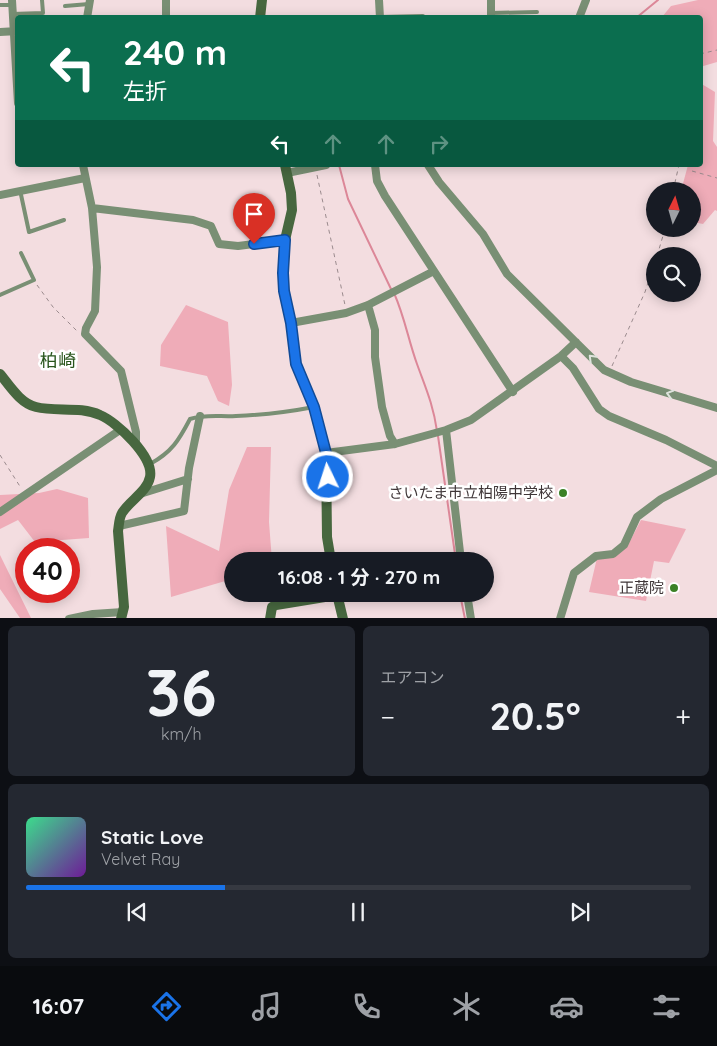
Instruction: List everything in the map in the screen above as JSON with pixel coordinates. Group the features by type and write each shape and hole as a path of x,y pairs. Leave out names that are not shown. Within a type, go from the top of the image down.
{"street":[{"path":"166,0 166,15"},
{"path":"260,15 262,0"},
{"path":"379,0 380,15"},
{"path":"490,0 491,15"},
{"path":"580,15 586,0"},
{"path":"0,32 15,31 12,2"},
{"path":"87,15 89,2"},
{"path":"83,167 92,208 97,267 95,311 85,334 120,371 136,432 136,444"},
{"path":"316,167 286,169 292,210 285,240 283,273 284,291 291,323 296,364 314,407 326,453 327,537 330,552"},
{"path":"375,167 377,181 385,196 513,392"},
{"path":"429,167 439,182 483,234 507,274 604,370 630,382 717,408"},
{"path":"0,195 85,178"},
{"path":"92,208 193,220 212,226 219,244 238,246 285,240"},
{"path":"291,323 346,313 368,305 434,271"},
{"path":"368,305 375,330 375,357 382,407 390,436 395,444"},
{"path":"326,453 395,444 446,430 471,420 513,392 561,356 576,342"},
{"path":"561,356 573,368 599,409 609,416 666,440 717,468"},
{"path":"0,374 22,400 35,407 80,410 100,415 136,444 150,464 150,478 140,494 122,512 118,526 122,615 93,614 69,618"},
{"path":"118,526 184,511 200,416"},
{"path":"0,512 120,430"},
{"path":"446,430 460,552"},
{"path":"560,618 574,573 596,556 613,554 624,545 637,517 661,499 717,468"},
{"path":"140,494 188,480"},
{"path":"270,618 272,607 276,604 288,602"},
{"path":"339,602 343,618"},
{"path":"468,602 470,618"}],"lane":[{"path":"12,14 43,13 42,0"},
{"path":"0,5 12,2"},
{"path":"65,6 89,2"},
{"path":"491,15 537,12"},
{"path":"20,190 29,232 64,220"},
{"path":"0,295 34,280 21,253"},
{"path":"150,464 167,456 190,419 200,416 274,414 314,407"}],"path":[{"path":"703,53 717,50"},
{"path":"316,167 346,313"},
{"path":"675,182 679,167"},
{"path":"692,171 717,178"},
{"path":"34,280 53,307 76,331 85,334"},
{"path":"609,372 646,289"},
{"path":"0,455 26,495"}],"shaded area":[{"path":"698,0 717,0 717,62 703,66 703,15 664,15 671,6"},
{"path":"703,85 715,92 713,141 717,147 717,211 715,210 703,224 701,224 701,182 683,182 687,167 703,167"},
{"path":"186,305 228,322 232,385 229,406 218,401 207,376 160,366 161,345"},
{"path":"247,447 271,447 269,522 271,552 224,552 224,581 171,597 166,526 219,551 229,490"},
{"path":"57,489 88,498 89,538 32,538 18,520 0,529 0,495 39,493"},
{"path":"641,520 686,529 669,563 654,561 646,601 589,592 597,558 621,551 633,536"},
{"path":"0,555 15,585 15,603 24,603 31,618 20,618 0,589"}],"waterway":[{"path":"640,15 658,0"},
{"path":"340,167 348,199 391,289"},
{"path":"394,293 429,397 437,431"},
{"path":"438,436 455,552"},
{"path":"462,602 465,618"}],"place":[{"name":"さいたま市立柏陽中学校","path":"563,493"},
{"name":"正蔵院","path":"674,588"}],"district":[{"name":"柏崎","path":"58,361"}],"route":[{"path":"254,244 285,240 284,291 291,323 296,364 314,407 326,453 328,477"}]}
